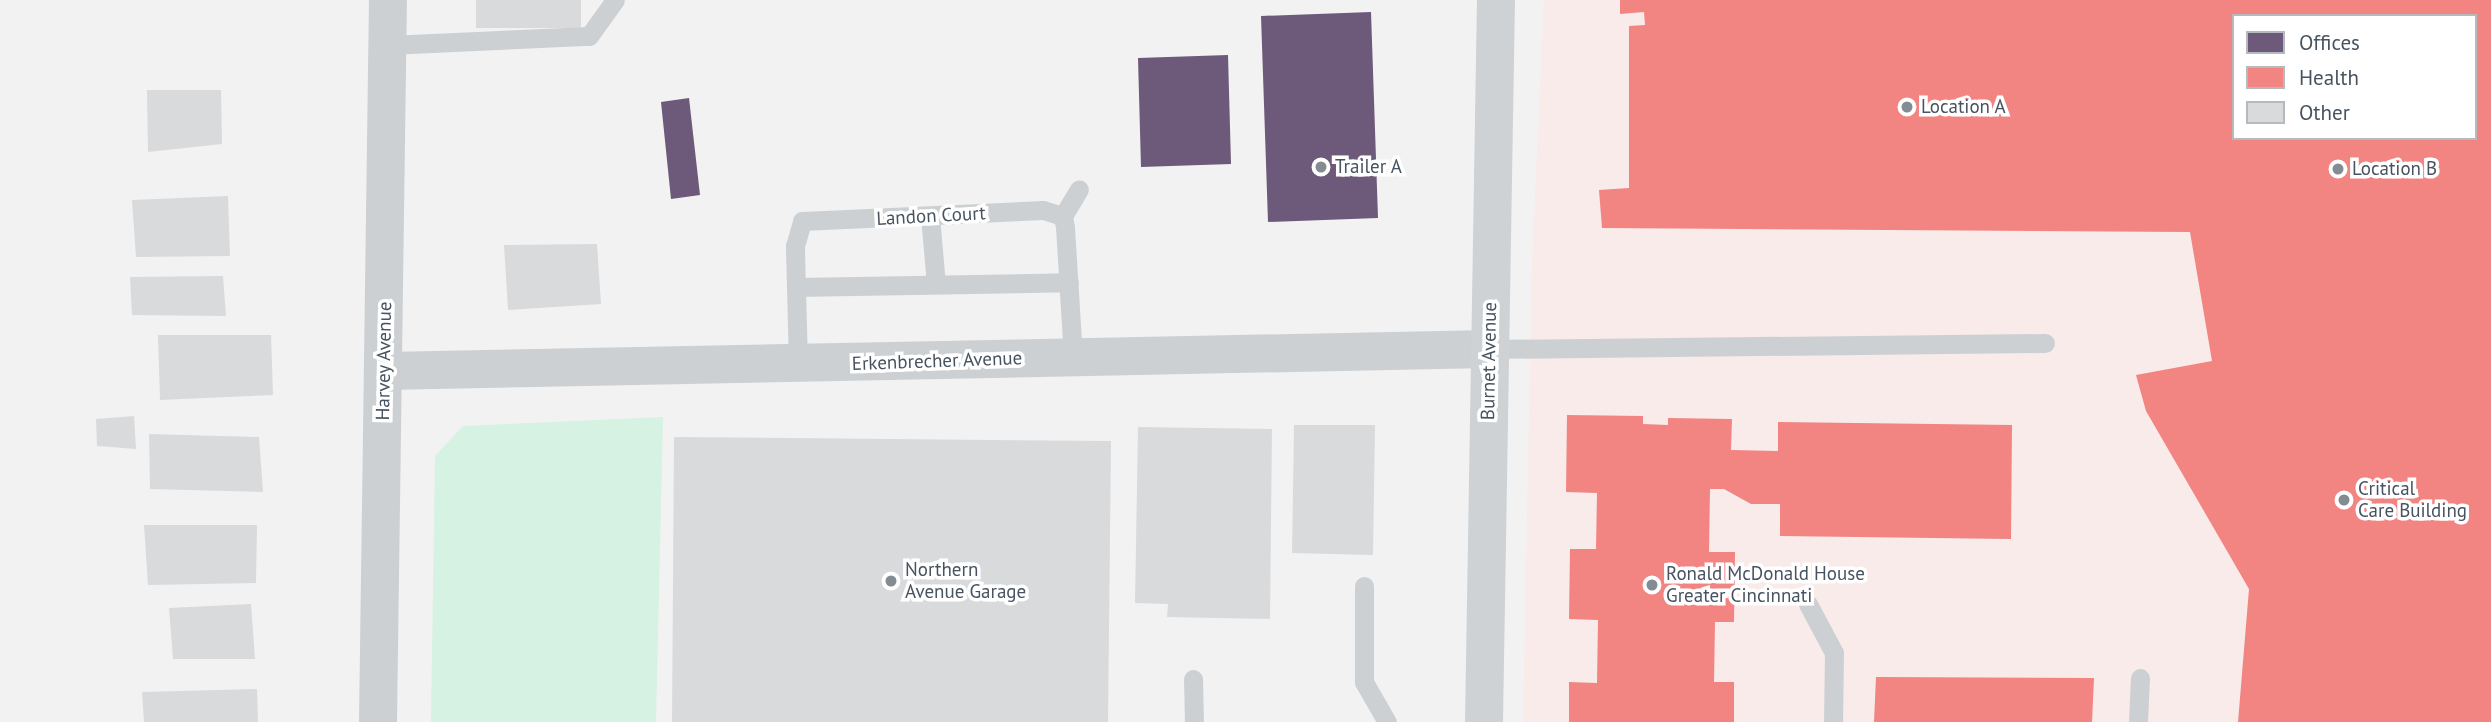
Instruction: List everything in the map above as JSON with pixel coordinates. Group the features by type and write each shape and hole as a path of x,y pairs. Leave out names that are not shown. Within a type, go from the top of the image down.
{"street":[{"name":"Harvey Avenue","path":"378,722 385,371 388,0"},
{"name":"Burnet Avenue","path":"1484,722 1496,0"},
{"name":"Erkenbrecher Avenue","path":"385,371 1489,349"}],"lane":[{"path":"388,44 589,36 615,0"},
{"path":"1073,357 1063,216 1079,189"},
{"name":"Landon Court","path":"799,364 795,246 802,221 1043,211 1063,216"},
{"path":"930,216 936,284"},
{"path":"796,287 1069,282"},
{"path":"1489,349 2045,343"},
{"path":"1364,586 1364,682 1387,722"},
{"path":"1808,604 1834,653 1833,722"},
{"path":"2138,722 2140,678"},
{"path":"1193,679 1194,722"}],"shaded area":[{"path":"1544,0 2491,0 2491,722 1523,722 1532,263"}],"green space":[{"path":"663,417 656,722 431,722 435,456 463,426"}],"building: Offices":[{"name":"Trailer A","path":"1371,12 1378,218 1268,222 1261,16"},
{"path":"1228,55 1231,164 1141,167 1138,58"},
{"path":"689,98 700,195 671,199 661,102"}],"building: Health":[{"path":"1620,0 2491,0 2491,722 2238,722 2249,589 2146,411 2136,375 2212,361 2190,232 1602,228 1599,190 1629,188 1629,26 1645,25 1644,12 1620,14"},
{"name":"Ronald McDonald House Greater Cincinnati","path":"1567,415 1643,416 1643,424 1668,425 1668,418 1732,419 1731,450 1778,451 1778,422 2012,425 2011,539 1780,536 1780,504 1751,504 1724,489 1710,489 1709,552 1735,552 1734,622 1715,622 1714,682 1734,682 1734,722 1569,722 1569,682 1597,683 1598,620 1569,619 1570,549 1596,549 1597,493 1566,492"},
{"path":"1876,677 2094,678 2092,722 1874,722"}],"building: Other":[{"path":"476,0 581,0 581,28 476,28"},
{"path":"147,90 221,90 222,144 148,152"},
{"path":"228,196 230,256 136,257 132,200"},
{"path":"597,244 601,304 508,310 504,245"},
{"path":"223,276 226,316 132,315 130,277"},
{"path":"158,335 271,335 273,395 160,400"},
{"path":"134,416 136,449 97,446 96,419"},
{"path":"1294,425 1375,425 1373,555 1292,553"},
{"path":"1138,427 1272,429 1270,619 1167,617 1168,604 1135,603"},
{"path":"149,434 259,437 263,492 150,489"},
{"name":"Northern Avenue Garage","path":"674,437 1111,441 1108,722 672,722"},
{"path":"144,525 257,525 256,583 148,585"},
{"path":"251,604 255,659 173,659 169,608"},
{"path":"257,689 258,722 144,722 142,692"}],"place":[{"name":"Location A","path":"1907,107"},
{"name":"Trailer A","path":"1321,167"},
{"name":"Location B","path":"2338,169"},
{"name":"Critical Care Building","path":"2344,500"},
{"name":"Northern Avenue Garage","path":"891,581"},
{"name":"Ronald McDonald House Greater Cincinnati","path":"1652,585"}]}
